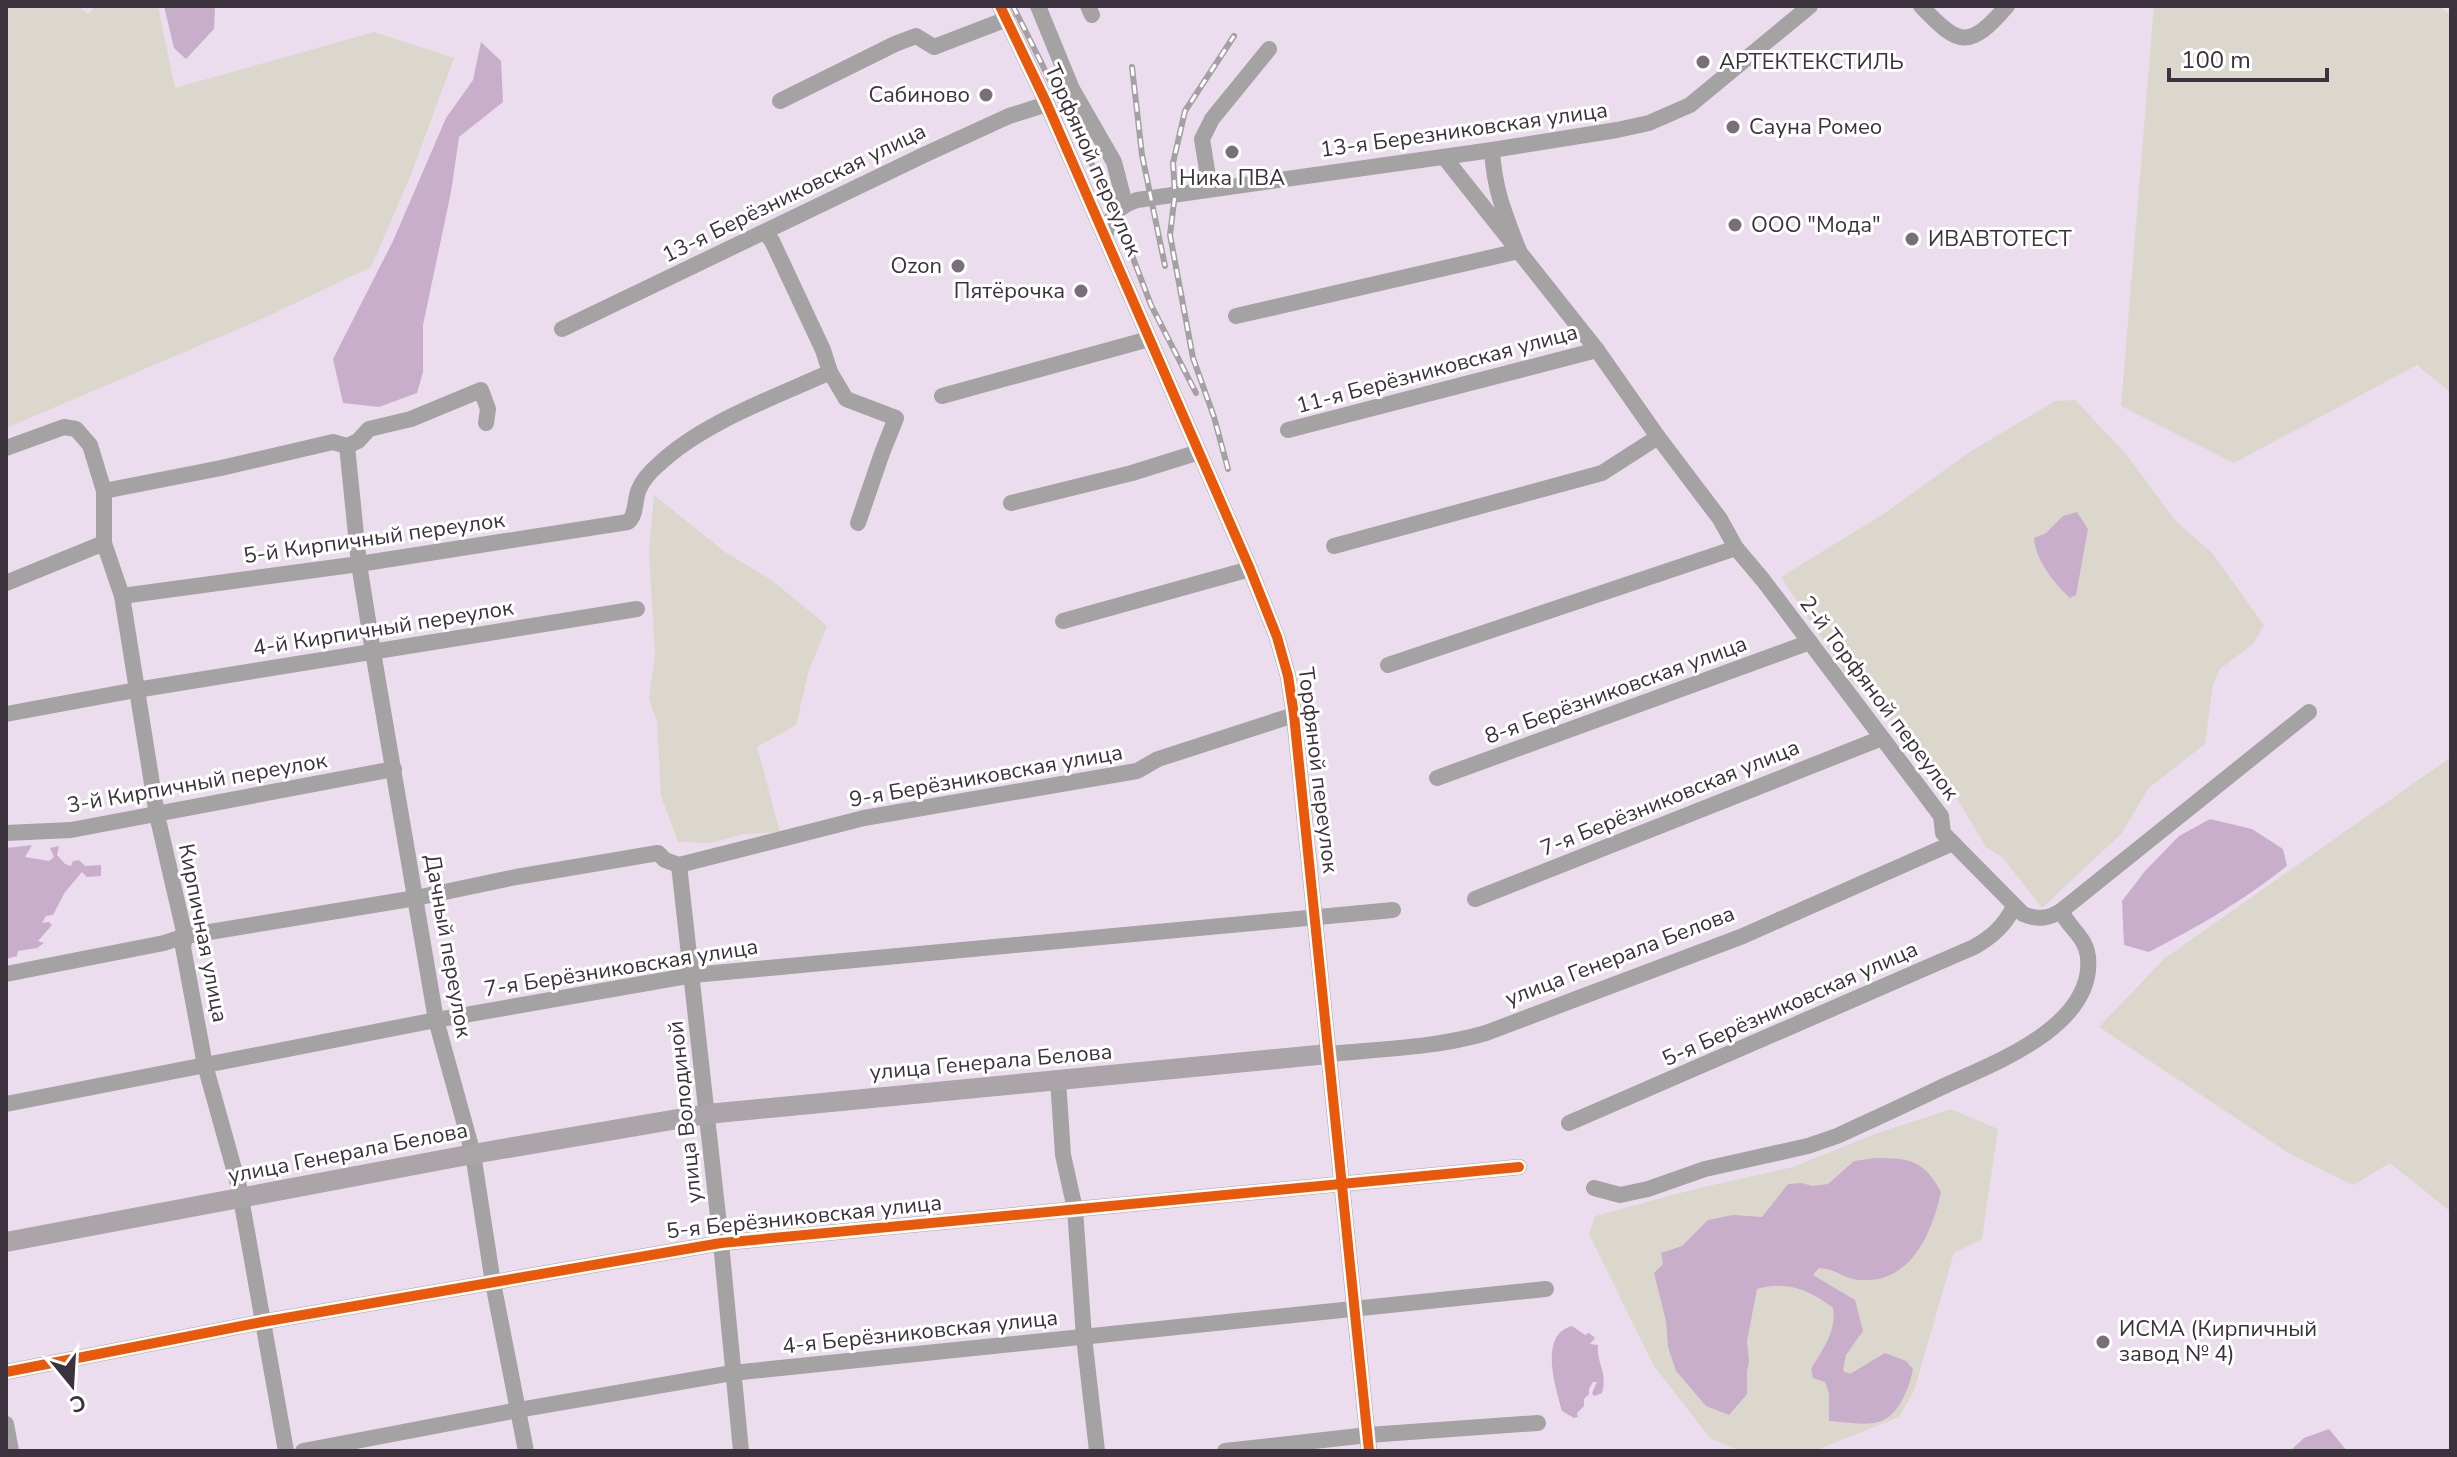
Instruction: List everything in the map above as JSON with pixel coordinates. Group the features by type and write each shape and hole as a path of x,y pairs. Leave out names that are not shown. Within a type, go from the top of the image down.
{"main road":[{"name":"улица Генерала Белова","path":"6,1242 473,1154 707,1114 1328,1054"}],"street":[{"path":"1038,6 1072,89 1114,162 1125,204 1115,211 1105,236"},
{"name":"13-я Березниковская улица","path":"1125,204 1632,127 1677,112 1706,93 1810,6"},
{"path":"1921,6 1947,32 1967,38 1987,28 2007,6"},
{"path":"780,101 916,36 934,47 1004,13"},
{"name":"Торфяной переулок","path":"1004,13 1047,104 1250,569 1277,637 1288,676 1316,918 1368,1443"},
{"path":"1210,189 1202,139 1212,119 1269,49"},
{"name":"13-я Берёзниковская улица","path":"562,329 926,154 1009,116 1047,104"},
{"name":"2-й Торфяной переулок","path":"1492,150 1493,178 1519,251"},
{"name":"2-й Торфяной переулок","path":"1444,157 1597,350 1720,519 1736,548 1941,816 1943,833 2014,907"},
{"path":"765,233 772,241 823,350 830,372 846,399 896,418 858,523"},
{"path":"1236,316 1519,251"},
{"path":"942,396 1149,339"},
{"name":"11-я Берёзниковская улица","path":"1288,430 1597,350"},
{"name":"5-й Кирпичный переулок","path":"122,596 359,564 632,520 640,487 655,468 688,439 830,372"},
{"path":"104,491 333,442 347,446 358,441 369,429 411,419 481,390 488,409 486,423"},
{"name":"Кирпичная улица","path":"6,448 64,427 76,429 90,445 104,491 104,543 122,596 157,815 185,936 183,947 205,1065 241,1198 286,1451"},
{"path":"1334,546 1602,473 1658,437"},
{"name":"Дачный переулок","path":"347,446 359,564 436,1020 473,1154 493,1283 526,1451"},
{"path":"1011,503 1132,473 1199,452"},
{"path":"6,583 104,543"},
{"path":"1388,665 1736,548"},
{"path":"1063,621 1250,569"},
{"name":"4-й Кирпичный переулок","path":"6,714 637,609"},
{"name":"8-я Берёзниковская улица","path":"1437,778 1810,642"},
{"path":"2014,907 2037,919 2061,911 2309,712"},
{"name":"9-я Берёзниковская улица","path":"679,865 864,818 1137,771 1158,759 1294,715"},
{"name":"7-я Берёзниковская улица","path":"1475,899 1882,738"},
{"name":"3-й Кирпичный переулок","path":"6,833 71,830 394,769"},
{"name":"улица Генерала Белова","path":"1328,1054 1427,1045 1486,1033 1743,936 1953,843"},
{"path":"6,974 164,943 185,936 416,898 658,853 665,860 679,865"},
{"name":"улица Володиной","path":"679,865 741,1451"},
{"name":"5-я Берёзниковская улица","path":"1569,1123 1974,947 1998,930 2014,907"},
{"name":"7-я Берёзниковская улица","path":"6,1104 436,1020 693,975 1393,910"},
{"path":"1594,1188 1620,1195 1648,1189 1705,1169 1808,1146 1837,1136 2021,1050 2075,1004 2085,982 2086,948 2061,911"},
{"path":"1058,1080 1063,1155 1075,1209 1084,1337 1097,1451"},
{"name":"5-я Берёзниковская улица","path":"6,1372 262,1322 721,1243 1519,1167"},
{"name":"4-я Берёзниковская улица","path":"303,1451 732,1373 1546,1289"},
{"path":"1225,1451 1368,1443 1538,1423"},
{"path":"6,1424 11,1451"}],"shaded area":[{"path":"6,6 78,6 88,14 96,6 158,6 175,88 374,32 454,58 410,177 371,267 264,318 6,428"},
{"path":"164,6 215,6 214,29 186,59 174,48"},
{"path":"2154,6 2439,6 2451,16 2451,393 2417,365 2234,463 2121,406"},
{"path":"481,42 501,61 503,102 459,137 451,192 423,325 423,372 417,393 379,407 343,403 333,359 393,241 446,118 473,80"},
{"path":"2075,400 2126,454 2175,520 2212,553 2264,625 2253,644 2220,669 2213,685 2205,744 2149,788 2121,834 2042,908 2003,858 1986,847 1949,785 1881,709 1848,678 1781,577 1885,513 1968,453 2055,401"},
{"path":"654,495 725,552 773,581 827,626 809,670 796,725 757,747 780,832 744,834 710,843 678,842 661,796 657,722 649,699 655,655 649,552"},
{"path":"2077,512 2088,529 2076,595 2070,598 2042,563 2034,538 2046,533 2063,516"},
{"path":"2451,757 2451,1212 2390,1163 2353,1185 2290,1154 2099,1027 2165,958"},
{"path":"2210,819 2252,829 2283,849 2287,866 2220,912 2149,952 2124,945 2122,901 2145,871 2179,836"},
{"path":"32,845 25,857 49,861 54,857 50,848 59,846 57,855 65,864 71,866 73,861 79,860 85,866 101,865 101,876 87,877 82,872 65,892 53,915 46,916 42,923 52,925 38,941 44,943 37,948 18,951 17,956 6,959 6,848"},
{"path":"1951,1109 1998,1129 1982,1239 1954,1253 1914,1391 1899,1417 1814,1451 1740,1451 1710,1438 1654,1366 1589,1234 1595,1216 1793,1167 1875,1134"},
{"path":"1875,1158 1915,1163 1935,1181 1941,1192 1925,1239 1906,1265 1878,1279 1854,1279 1819,1268 1813,1275 1855,1300 1863,1331 1846,1355 1843,1371 1850,1374 1885,1353 1906,1361 1913,1369 1909,1385 1896,1410 1874,1423 1829,1421 1829,1393 1825,1382 1813,1378 1811,1369 1831,1332 1833,1308 1816,1296 1788,1286 1757,1289 1747,1341 1747,1394 1729,1415 1706,1406 1676,1371 1668,1347 1666,1321 1654,1273 1663,1264 1661,1253 1682,1246 1708,1220 1733,1215 1762,1217 1788,1184 1828,1184 1854,1161"},
{"path":"1572,1326 1595,1338 1590,1344 1598,1345 1604,1379 1602,1393 1594,1396 1592,1393 1597,1382 1593,1382 1584,1399 1584,1406 1577,1413 1578,1417 1574,1418 1562,1411 1552,1363 1555,1340 1562,1331"},
{"path":"2329,1429 2347,1451 2290,1451 2304,1438"}],"railway":[{"path":"1013,6 1115,211 1151,305 1196,393"},
{"path":"1228,469 1193,358 1170,235 1175,194 1173,163 1185,111 1234,36"},
{"path":"1132,67 1142,155 1165,266"}],"cycle path":[{"path":"1000,6 1047,104 1250,569 1277,637 1288,676 1369,1451"},
{"path":"6,1372 262,1322 721,1243 1519,1167"}],"place":[{"name":"АРТЕКТЕКСТИЛЬ","path":"1703,62"},
{"name":"Сабиново","path":"986,95"},
{"name":"Сауна Ромео","path":"1733,127"},
{"name":"Ника ПВА","path":"1232,152"},
{"name":"ООО \"Мода\"","path":"1735,225"},
{"name":"ИВАВТОТЕСТ","path":"1912,239"},
{"name":"Ozon","path":"958,266"},
{"name":"Пятёрочка","path":"1081,291"},
{"name":"ИСМА (Кирпичный завод № 4)","path":"2103,1342"}]}
